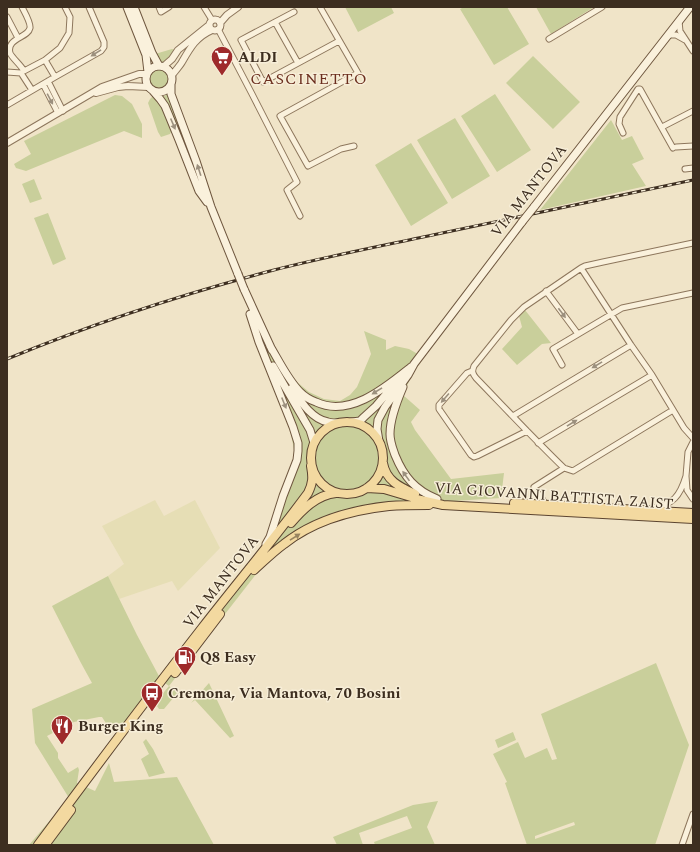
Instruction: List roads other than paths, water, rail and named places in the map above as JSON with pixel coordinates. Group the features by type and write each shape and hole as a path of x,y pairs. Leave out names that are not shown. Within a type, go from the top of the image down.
{"main road":[{"path":"127,7 146,55 148,73 146,80 151,89 160,98 165,106 199,191 211,208"},
{"path":"134,7 152,53 162,66"},
{"name":"VIA MANTOVA","path":"410,369 522,222 690,7"},
{"path":"148,73 153,67 162,66 168,68 172,75 171,94 196,161 211,208 244,289 279,366 292,388 316,417 328,422 340,423"},
{"path":"151,89 161,92 169,89 171,85"},
{"path":"244,289 259,342 295,431 298,443 297,460 283,496 270,537 253,568"},
{"path":"250,314 272,365 310,430 314,443"},
{"path":"270,346 302,394 323,405 333,407 358,403 410,369"},
{"path":"410,369 378,420 376,429 382,452 383,463 378,477 367,488 354,494 342,494 329,490 318,480 311,466 311,454 314,443 325,430 332,425 352,422 364,418 410,369"},
{"path":"410,369 393,416 390,431 391,442 397,459 408,479 418,489 440,502"},
{"path":"352,422 368,428 379,441"},
{"name":"VIA GIOVANNI BATTISTA ZAIST","path":"383,463 384,470 387,475 400,487 440,502 444,500 693,513"},
{"name":"VIA MANTOVA","path":"42,844 62,823 114,751 308,493 313,476 311,466"},
{"name":"VIA GIOVANNI BATTISTA ZAIST","path":"367,488 384,489 422,500 440,502 693,519"},
{"name":"VIA MANTOVA","path":"42,844 130,722 253,568 300,514 320,497 336,493"},
{"path":"253,568 288,540 311,527 329,520 356,512 389,506 440,502"}],"street":[{"path":"22,7 30,24 30,28 28,32 12,42 10,53 20,65 22,72 32,90"},
{"path":"7,72 22,72 45,60 60,48 69,33 70,17 64,7"},
{"path":"7,105 101,51 104,47 104,42 89,7"},
{"path":"159,7 161,12 170,7"},
{"path":"204,7 215,24 297,182 287,190 300,216"},
{"path":"162,66 172,59 178,50 238,7"},
{"path":"320,7 358,73 280,116 308,166 342,149 354,146"},
{"path":"549,39 602,7"},
{"path":"294,12 241,40 263,82 339,41"},
{"path":"7,17 18,38"},
{"path":"679,21 680,30 688,44"},
{"path":"275,22 298,63"},
{"path":"172,75 181,64 193,43 215,24"},
{"path":"668,35 676,35 683,39 693,50"},
{"path":"45,60 55,77"},
{"path":"7,143 102,87 139,74 148,73"},
{"path":"48,81 60,112"},
{"path":"43,84 60,112"},
{"path":"87,96 118,87 128,86 151,89"},
{"path":"623,133 619,124 620,117 638,89 640,89 675,147 693,146"},
{"path":"662,127 693,111"},
{"path":"685,170 693,168"},
{"path":"527,431 474,457 470,455 438,409 439,405 467,373 472,371 477,361 511,320 524,307 581,268 693,243"},
{"path":"581,268 652,375 684,428 693,438"},
{"path":"546,291 578,334"},
{"path":"562,365 553,349 611,314 627,306 693,293"},
{"path":"513,416 631,345"},
{"path":"472,371 476,378 538,443 564,468 573,471 673,410"},
{"path":"538,443 652,375"},
{"path":"693,442 688,452 686,476 687,490 693,499"},
{"path":"546,505 534,487 564,468"},
{"path":"634,510 662,506 672,500 677,496 682,488 686,476"},
{"path":"682,845 693,814"}],"railway":[{"path":"7,359 106,321 206,289 274,270 351,252 693,180"}],"place":[{"name":"ALDI","path":"222,76"},
{"name":"Q8 Easy","path":"185,676"},
{"name":"Cremona, Via Mantova, 70 Bosini","path":"152,712"},
{"name":"Burger King","path":"62,746"}],"district":[{"name":"CASCINETTO","path":"309,79"}]}
